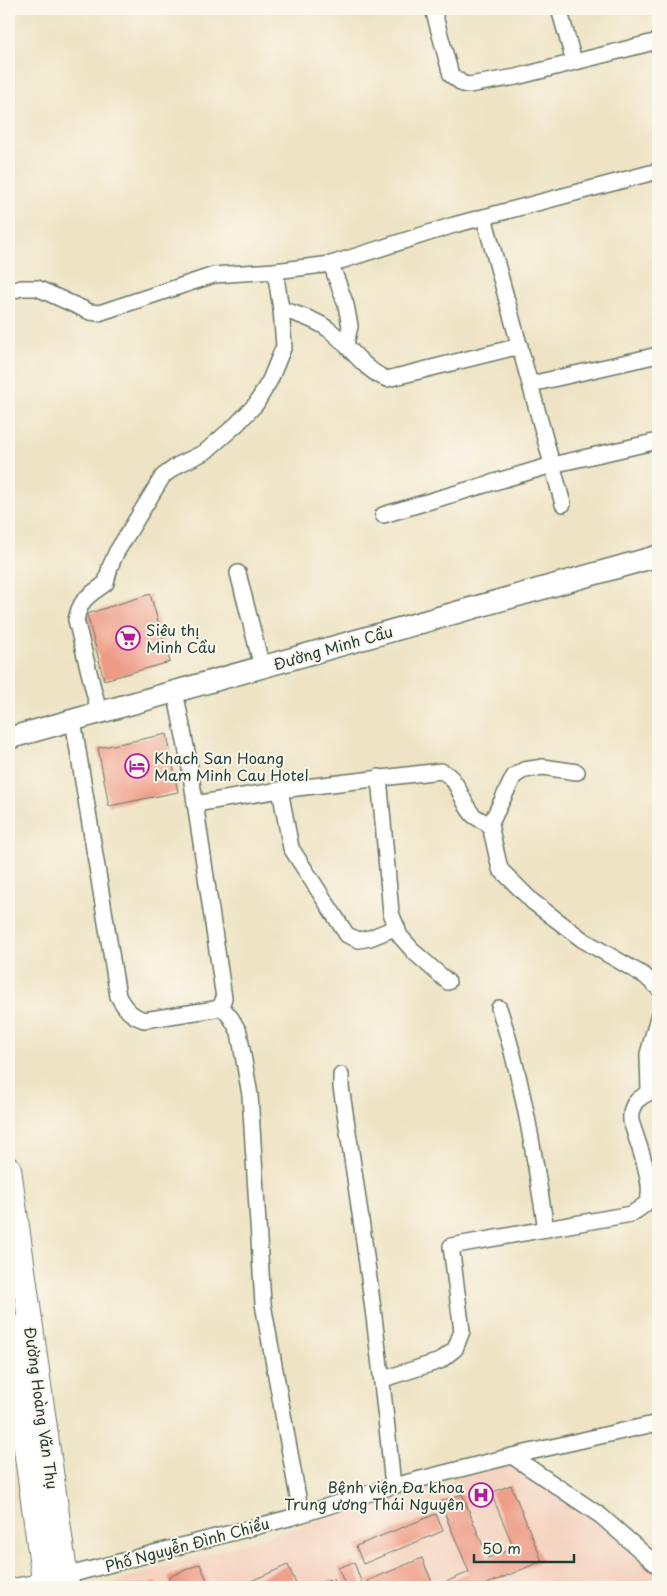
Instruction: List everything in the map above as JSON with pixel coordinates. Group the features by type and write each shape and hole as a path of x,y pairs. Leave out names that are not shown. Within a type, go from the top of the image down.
{"main road":[{"name":"Đường Hoàng Văn Thụ","path":"9,1169 55,1583"},
{"name":"Đường Hoàng Văn Thụ","path":"9,1326 55,1583"}],"street":[{"path":"433,9 451,75 463,84 476,85 508,78 658,41"},
{"path":"559,9 574,61"},
{"path":"9,292 21,288 37,288 90,312 99,313 214,275 275,271 331,264 454,225 658,171"},
{"path":"484,217 531,384 562,504"},
{"path":"331,264 346,305 350,326 346,344"},
{"path":"99,712 76,620 79,607 85,598 106,583 116,553 163,476 178,465 205,452 237,424 256,404 270,380 284,346 275,271"},
{"path":"281,309 327,328 346,344 367,367 379,377 387,379 520,346"},
{"path":"531,384 658,355"},
{"path":"383,515 552,465 658,441"},
{"name":"Đường Minh Cầu","path":"9,738 658,556"},
{"path":"238,573 262,666"},
{"path":"73,720 118,996 125,1009 134,1016 144,1020 215,1009 221,1006 224,998 189,762 175,691"},
{"path":"577,772 543,767 524,770 514,776 490,825 500,869 534,902 583,940 645,976 658,988"},
{"path":"195,804 280,790 441,771 448,774 456,783 473,814 490,825"},
{"path":"379,777 391,913 400,936 415,953 448,982"},
{"path":"280,790 292,848 347,935 358,940 370,938 397,927"},
{"path":"221,1006 239,1032 250,1095 263,1304 301,1514"},
{"path":"499,1008 512,1049 527,1114 546,1229"},
{"path":"383,1379 440,1361 455,1349 462,1331 451,1246 631,1214 648,1201 650,1185 630,1113 633,1105 654,1090 648,1054 658,1017"},
{"path":"341,1075 341,1087 383,1379 393,1486"},
{"name":"Phố Nguyễn Đình Chiểu","path":"12,1587 55,1583 301,1514 393,1486 512,1456 658,1423"},
{"path":"512,1456 601,1516 658,1566"}],"shaded area":[{"name":"Bệnh viện Đa khoa Trung ương Thái Nguyên","path":"511,1462 604,1527 658,1574 658,1587 103,1586"}],"building":[{"name":"Siêu thị Minh Cầu","path":"150,594 170,662 104,680 87,614"},
{"name":"Khach San Hoang Mam Minh Cau Hotel","path":"167,734 178,792 109,806 98,748"},
{"path":"511,1485 542,1561 480,1587 434,1587 469,1572 440,1502 462,1494 488,1558 514,1548 491,1493"},
{"path":"436,1514 443,1531 363,1564 356,1546"},
{"path":"422,1558 434,1587 415,1587 413,1583 403,1587 369,1587 367,1581"},
{"path":"354,1562 363,1587 346,1587 338,1568"},
{"path":"200,1564 210,1587 172,1587 168,1577"},
{"path":"288,1565 296,1584 288,1587 237,1587"},
{"path":"333,1579 336,1587 312,1587"},
{"path":"156,1582 157,1587 134,1587 134,1586"}],"place":[{"name":"Siêu thị Minh Cầu","path":"128,638"},
{"name":"Khach San Hoang Mam Minh Cau Hotel","path":"137,766"},
{"name":"Bệnh viện Đa khoa Trung ương Thái Nguyên","path":"481,1495"}]}
